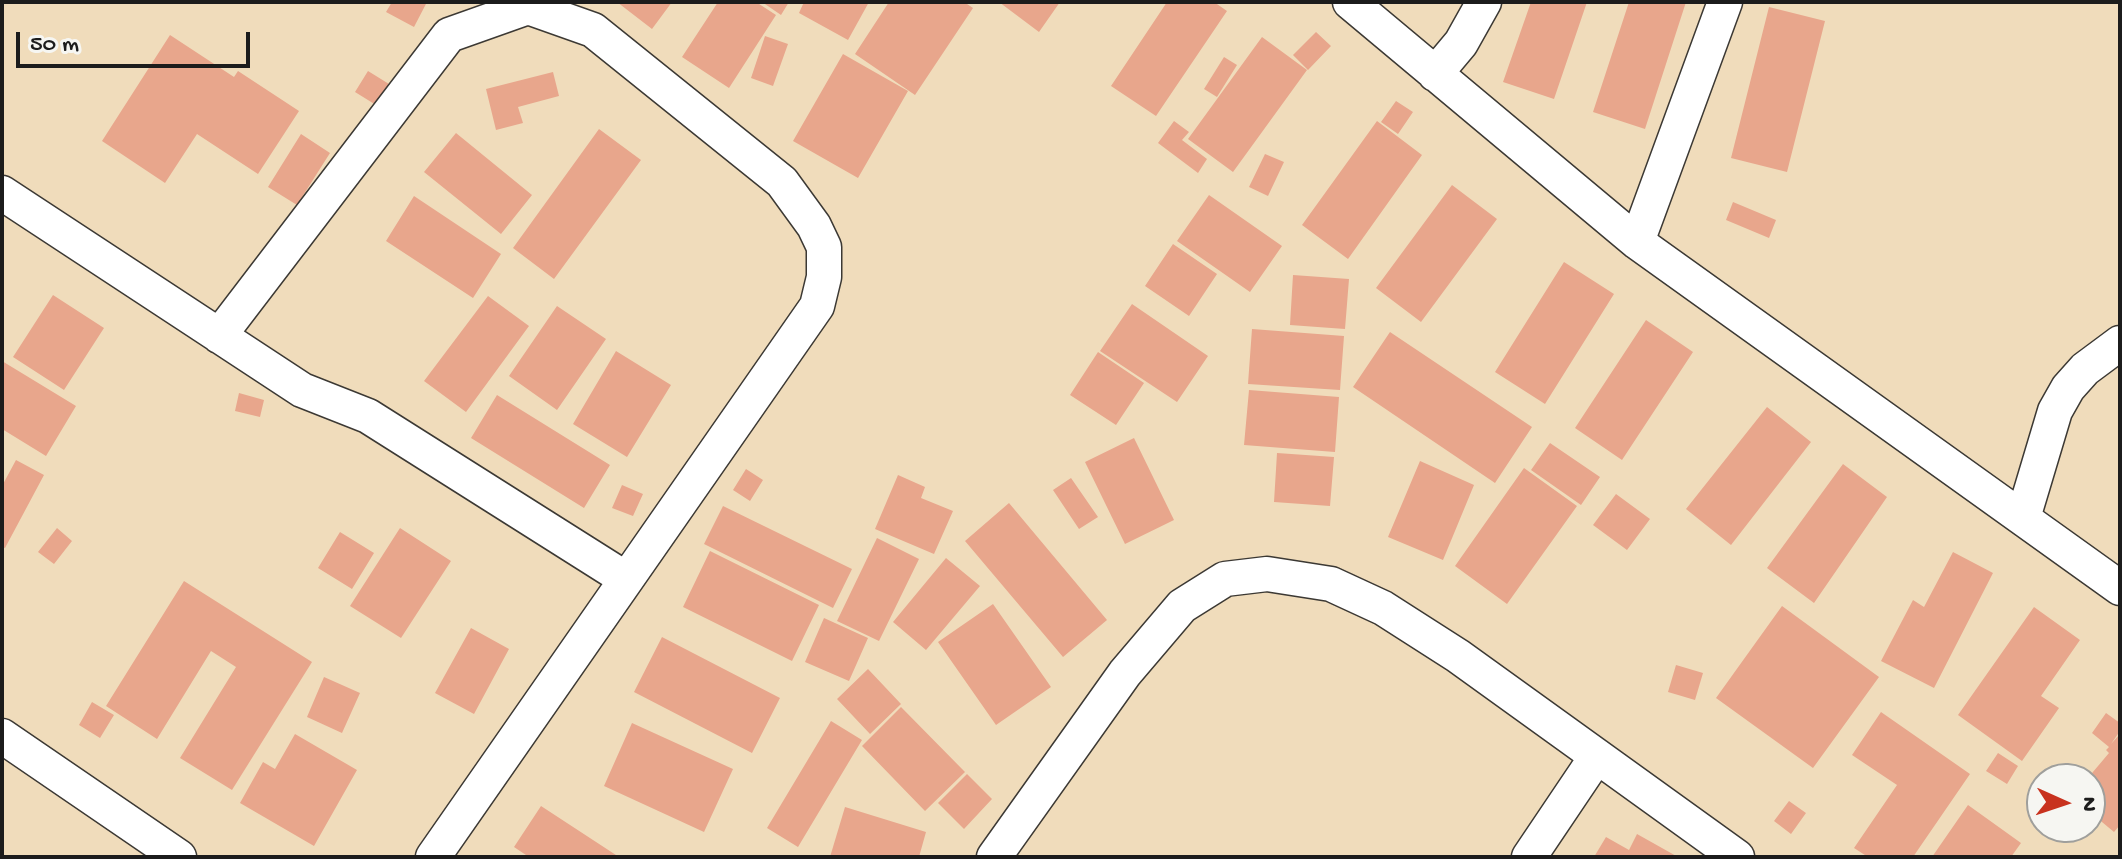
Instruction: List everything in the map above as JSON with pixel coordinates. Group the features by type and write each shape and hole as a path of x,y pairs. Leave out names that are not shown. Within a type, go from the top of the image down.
{"street":[{"path":"1350,2 1637,242 2120,588"},
{"path":"1435,74 1461,43 1484,2"},
{"path":"1637,242 1725,2"},
{"path":"219,336 449,35 528,7 593,30 782,182 814,226 824,247 824,277 817,306 433,857"},
{"path":"2,193 302,390 368,416 626,579"},
{"path":"2023,518 2055,411 2068,388 2085,369 2120,343"},
{"path":"994,857 1125,673 1182,606 1225,579 1267,574 1331,584 1383,608 1458,656 1737,857"},
{"path":"2,736 179,857"},
{"path":"1529,857 1597,756"}],"building":[{"path":"392,2 427,2 414,27 386,12"},
{"path":"617,2 672,2 652,29"},
{"path":"718,2 756,2 776,15 729,88 682,57"},
{"path":"762,2 789,2 781,15"},
{"path":"804,2 869,2 848,40 799,13"},
{"path":"889,2 964,2 973,8 915,95 855,54"},
{"path":"999,2 1060,2 1039,32"},
{"path":"1167,2 1214,2 1227,11 1156,116 1111,86"},
{"path":"1531,2 1587,2 1554,99 1503,82"},
{"path":"1629,2 1686,2 1645,129 1593,112"},
{"path":"1769,7 1825,21 1787,172 1731,158"},
{"path":"1316,32 1331,46 1308,70 1293,55"},
{"path":"170,35 234,77 238,71 299,111 258,174 197,134 165,183 102,141"},
{"path":"765,36 788,44 773,86 751,78"},
{"path":"1262,37 1307,70 1233,172 1188,139"},
{"path":"843,54 908,91 858,178 793,141"},
{"path":"1224,57 1237,65 1217,97 1204,89"},
{"path":"368,71 389,84 376,105 355,92"},
{"path":"553,72 559,96 518,107 523,123 496,130 486,89"},
{"path":"1396,101 1413,112 1398,134 1381,122"},
{"path":"1174,121 1189,132 1182,140 1207,159 1198,173 1158,143"},
{"path":"1377,121 1422,155 1348,259 1302,225"},
{"path":"599,129 641,160 554,279 513,248"},
{"path":"456,133 532,195 501,234 424,172"},
{"path":"301,134 330,153 297,205 268,187"},
{"path":"1265,154 1284,162 1268,196 1249,187"},
{"path":"1452,185 1497,219 1421,322 1376,288"},
{"path":"1209,195 1282,246 1250,292 1177,241"},
{"path":"414,196 501,254 473,298 386,241"},
{"path":"1733,202 1776,220 1769,238 1726,220"},
{"path":"1173,244 1217,274 1189,316 1145,286"},
{"path":"1564,262 1614,294 1545,404 1495,372"},
{"path":"1293,275 1349,279 1345,329 1290,325"},
{"path":"53,295 104,328 64,390 13,357"},
{"path":"488,296 529,326 466,412 424,381"},
{"path":"1132,304 1208,356 1177,402 1100,351"},
{"path":"557,306 606,339 557,410 509,376"},
{"path":"1646,320 1693,352 1622,460 1575,428"},
{"path":"1252,329 1344,336 1340,390 1248,384"},
{"path":"1390,332 1532,427 1495,483 1353,387"},
{"path":"616,351 671,385 627,457 573,424"},
{"path":"1098,352 1144,383 1116,425 1070,395"},
{"path":"2,361 76,406 46,456 2,429"},
{"path":"1249,390 1339,397 1335,452 1244,445"},
{"path":"239,393 264,400 260,417 235,411"},
{"path":"497,395 610,465 584,508 471,438"},
{"path":"1767,407 1811,442 1731,545 1686,509"},
{"path":"1134,438 1174,520 1125,544 1085,462"},
{"path":"1550,443 1600,477 1581,505 1531,470"},
{"path":"1277,453 1334,457 1330,506 1274,502"},
{"path":"16,460 44,475 5,548 2,547 2,486"},
{"path":"1420,461 1474,485 1443,560 1388,537"},
{"path":"1843,464 1887,497 1814,603 1767,568"},
{"path":"1524,468 1577,506 1507,604 1455,566"},
{"path":"746,469 763,480 750,501 733,490"},
{"path":"898,475 925,487 921,498 953,511 934,554 875,529"},
{"path":"1071,478 1098,517 1079,529 1053,490"},
{"path":"622,485 643,494 633,516 612,508"},
{"path":"1616,494 1650,519 1627,550 1593,525"},
{"path":"1009,503 1107,620 1063,657 965,541"},
{"path":"723,506 852,569 833,608 704,544"},
{"path":"57,528 72,541 54,564 38,552"},
{"path":"400,528 451,561 401,638 350,606"},
{"path":"340,532 374,553 352,589 318,568"},
{"path":"877,538 919,559 879,641 837,621"},
{"path":"710,551 819,605 792,661 683,607"},
{"path":"1953,552 1993,573 1934,688 1881,661 1913,600 1924,607"},
{"path":"946,558 980,586 926,650 893,622"},
{"path":"184,581 312,662 232,790 180,758 236,667 211,651 157,739 106,706"},
{"path":"993,604 1051,687 996,725 938,642"},
{"path":"1782,606 1879,677 1813,768 1716,698"},
{"path":"2034,607 2080,640 2041,696 2059,708 2022,761 1958,715"},
{"path":"824,618 868,638 849,681 805,662"},
{"path":"471,628 509,649 474,714 435,693"},
{"path":"662,637 780,698 752,753 634,692"},
{"path":"1676,665 1703,673 1695,700 1668,692"},
{"path":"868,669 901,704 870,734 837,699"},
{"path":"324,677 360,693 342,733 307,717"},
{"path":"92,702 114,715 100,738 79,725"},
{"path":"901,707 965,772 925,811 862,746"},
{"path":"1881,712 1970,774 1913,857 1868,857 1854,848 1897,785 1852,755"},
{"path":"2106,713 2120,723 2120,731 2111,744 2120,734 2120,825 2114,832 2106,825 2106,763 2101,763 2109,753 2106,750 2109,747 2092,733"},
{"path":"831,721 862,740 798,847 767,828"},
{"path":"632,723 733,769 704,832 604,786"},
{"path":"295,734 357,770 314,846 240,803 263,762 275,769"},
{"path":"1998,753 2018,766 2007,784 1986,771"},
{"path":"967,774 992,799 964,829 938,803"},
{"path":"1789,801 1806,813 1791,834 1774,821"},
{"path":"1968,805 2021,843 2011,857 1932,857"},
{"path":"541,806 619,857 529,857 514,847"},
{"path":"845,807 926,832 919,857 830,857"},
{"path":"1637,834 1678,857 1594,857 1606,837 1629,850"}]}
